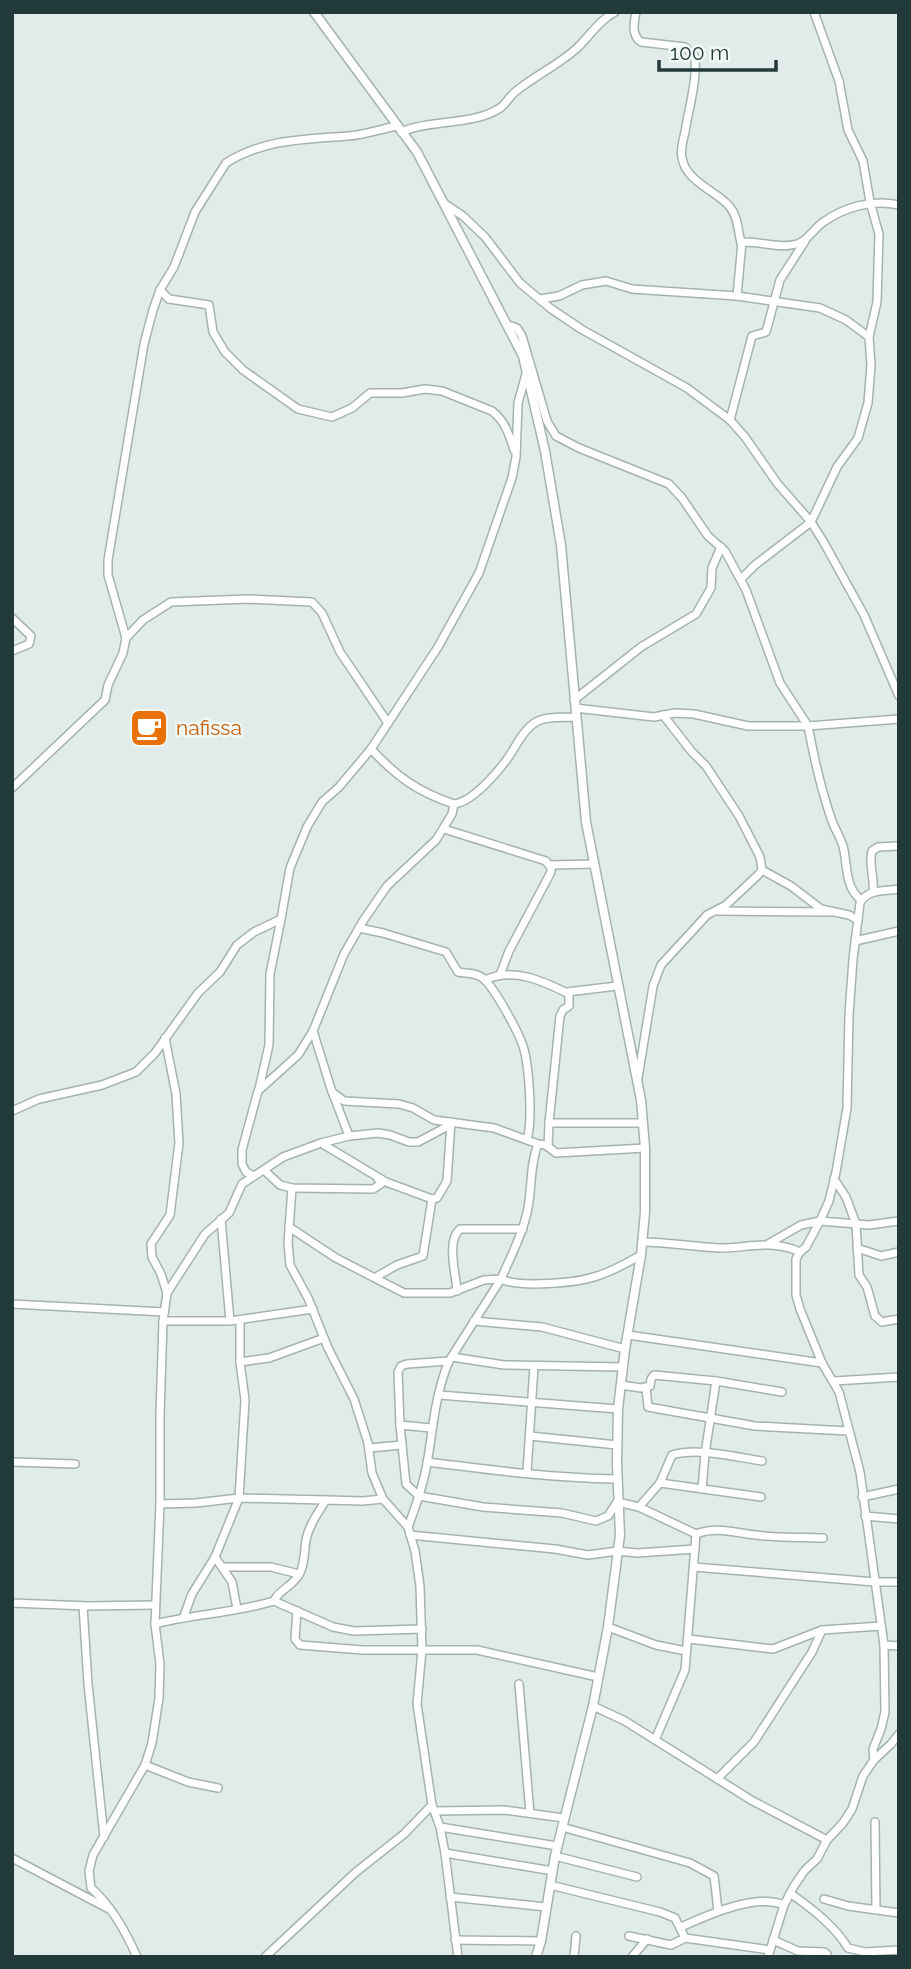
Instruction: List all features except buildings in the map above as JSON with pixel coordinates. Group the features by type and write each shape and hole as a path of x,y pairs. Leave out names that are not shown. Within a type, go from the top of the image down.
{"street":[{"path":"314,12 417,152 523,356 545,451 561,545 586,822 643,1122 645,1212 618,1409 617,1502 620,1535 608,1627 593,1706 557,1846 536,1957"},
{"path":"12,788 105,700 108,685 123,653 126,638 108,575 108,560 144,344 160,290 174,267 194,212 226,163 267,145 285,141 350,136 484,115 501,108 512,94 560,63 583,43 598,24 615,12"},
{"path":"636,12 633,30 641,42 685,47 695,57 694,84 682,159 686,168 708,191 729,205 737,220 741,243 737,296"},
{"path":"741,579 811,522 831,477 858,438 864,421 872,365 869,338 877,302 879,234 863,161 848,130 839,81 814,12"},
{"path":"741,243 798,244 824,222 870,202 899,205"},
{"path":"445,204 463,216 485,237 520,282 540,299 581,329 687,388 730,420 777,483 811,522 864,615 899,696"},
{"path":"730,420 752,336 766,332 780,281 806,238"},
{"path":"540,299 559,296 582,285 606,281 632,289 737,296 820,308 846,320 869,338"},
{"path":"160,290 169,299 209,305 213,332 225,352 243,370 298,409 332,417 352,408 370,393 402,393 425,389 442,391 492,411 498,416 509,434 516,457"},
{"path":"509,325 517,328 522,336 547,421 556,436 579,449 642,471 669,484 708,536 721,547 741,579 780,683 808,726 827,802 843,847 848,882 855,896 861,900"},
{"path":"254,1176 246,1172 242,1164 242,1150 269,1045 271,974 290,868 307,827 322,802 339,787 371,749 444,637 479,573 512,478 516,457 518,403 526,374"},
{"path":"371,749 392,772 432,797 454,804 466,801 507,759 536,722 575,708 641,647 696,614 710,589 712,568 721,547"},
{"path":"126,638 143,620 171,602 248,599 312,602 323,613 340,652 388,723"},
{"path":"12,618 28,632 31,640 25,647 12,652"},
{"path":"575,708 631,716 675,713 710,716 748,726 808,726 899,719"},
{"path":"637,1083 645,1031 661,965 713,911 726,905 762,870 755,846 717,781 663,715"},
{"path":"258,1091 298,1055 313,1031 331,984 359,928 387,886 436,840 444,829 454,804"},
{"path":"444,829 545,861 550,865 594,864"},
{"path":"873,892 874,878 870,859 872,851 878,847 899,846"},
{"path":"500,975 509,951 551,872 550,865"},
{"path":"762,870 791,886 821,909 849,915 858,920"},
{"path":"874,1760 873,1749 885,1712 884,1645 859,1468 839,1392 822,1363 800,1310 796,1295 796,1259 820,1221 834,1180 848,1108 849,1015 861,900 873,892 899,889"},
{"path":"713,911 832,912"},
{"path":"12,1111 39,1099 102,1085 136,1072 155,1053 198,993 220,972 237,945 254,932 282,919"},
{"path":"359,928 446,952 458,972 474,974 485,980 523,1045 531,1125 527,1139"},
{"path":"855,941 899,931"},
{"path":"485,980 500,975 524,975 567,992 617,986"},
{"path":"548,1147 560,1016 569,1006 567,992"},
{"path":"313,1031 349,1136"},
{"path":"165,1038 176,1094 178,1153 170,1214 151,1244 152,1257 167,1293"},
{"path":"332,1091 344,1101 399,1104 434,1119 494,1128 548,1147 556,1153 645,1148"},
{"path":"549,1122 643,1122"},
{"path":"137,1957 111,1910 91,1888 89,1871 93,1855 145,1765 152,1743 159,1698 155,1605 160,1504 163,1321 167,1293 205,1234 229,1213 242,1184 283,1157 349,1136 378,1133 414,1143 450,1123"},
{"path":"321,1143 386,1182 432,1199 437,1198 446,1186 450,1123"},
{"path":"409,1531 427,1462 431,1427 450,1359 501,1279 523,1229 531,1190 534,1154 538,1144"},
{"path":"264,1170 280,1185 292,1188 373,1189 381,1184 377,1177"},
{"path":"834,1180 846,1197 856,1224 859,1275 867,1287 875,1316 882,1322 899,1320"},
{"path":"292,1188 290,1265 354,1399 369,1448 372,1473 383,1499 409,1531 415,1551 422,1629 417,1704 433,1808 445,1853 458,1957"},
{"path":"376,1278 397,1265 423,1256 432,1199"},
{"path":"221,1219 230,1321"},
{"path":"768,1244 802,1225 820,1221 856,1224 899,1221"},
{"path":"289,1227 336,1258 404,1293 457,1291 484,1280 501,1279 514,1284 531,1284 594,1278 622,1267 641,1255"},
{"path":"457,1291 453,1241 455,1233 460,1229 523,1229"},
{"path":"642,1242 719,1248 768,1244 786,1246 800,1252"},
{"path":"857,1248 881,1256 899,1252"},
{"path":"12,1304 164,1312"},
{"path":"163,1321 230,1321 313,1309"},
{"path":"184,1616 192,1594 215,1557 239,1498 245,1400 240,1362 240,1320"},
{"path":"474,1321 542,1327 625,1349"},
{"path":"628,1335 822,1363"},
{"path":"240,1362 269,1358 324,1338"},
{"path":"617,1502 608,1516 596,1521 562,1513 483,1507 419,1496 406,1483 398,1372 401,1366 450,1359 503,1365 623,1367"},
{"path":"527,1472 534,1366"},
{"path":"621,1385 646,1388 650,1386 654,1375 716,1381 782,1392"},
{"path":"834,1381 899,1377"},
{"path":"702,1489 716,1381"},
{"path":"646,1388 648,1407 755,1426 848,1431"},
{"path":"439,1395 618,1409"},
{"path":"400,1425 431,1427"},
{"path":"530,1436 617,1445"},
{"path":"369,1448 402,1445"},
{"path":"639,1507 660,1483 672,1455 682,1452 762,1461"},
{"path":"12,1462 75,1464"},
{"path":"427,1462 617,1479"},
{"path":"660,1483 761,1497"},
{"path":"862,1497 899,1489"},
{"path":"160,1504 239,1498 344,1502 383,1499"},
{"path":"274,1601 276,1595 294,1583 299,1574 304,1564 310,1528 326,1500"},
{"path":"617,1502 639,1507 696,1534 707,1530 730,1530 756,1535 823,1538"},
{"path":"865,1516 899,1519"},
{"path":"409,1531 588,1555 617,1551 637,1553 695,1549"},
{"path":"655,1740 685,1670 696,1534"},
{"path":"215,1557 232,1582 237,1609"},
{"path":"223,1567 271,1567 299,1574"},
{"path":"694,1567 899,1582"},
{"path":"155,1624 184,1616 274,1601 333,1627 354,1631 422,1629"},
{"path":"12,1603 155,1605"},
{"path":"83,1606 104,1837"},
{"path":"297,1611 295,1639 300,1646 363,1650 477,1650 598,1677"},
{"path":"689,1639 773,1649 822,1630 881,1626"},
{"path":"608,1627 656,1645 686,1651"},
{"path":"717,1779 754,1742 812,1653 822,1630"},
{"path":"884,1645 899,1646"},
{"path":"519,1684 530,1813"},
{"path":"593,1706 625,1721 751,1800 827,1840"},
{"path":"629,1936 671,1945 685,1938 769,1953 783,1906 790,1893 852,1809 863,1776 874,1760 895,1745 899,1734"},
{"path":"145,1765 188,1782 218,1788"},
{"path":"265,1957 356,1872 433,1808 504,1810 564,1818"},
{"path":"876,1822 876,1910"},
{"path":"440,1827 557,1846"},
{"path":"562,1827 690,1863 714,1876 719,1910"},
{"path":"445,1853 553,1871"},
{"path":"555,1856 637,1877"},
{"path":"12,1858 111,1910"},
{"path":"550,1885 660,1912 675,1918 685,1938"},
{"path":"790,1893 842,1937 848,1948 865,1952 899,1950"},
{"path":"450,1897 546,1907"},
{"path":"824,1899 848,1906 899,1913"},
{"path":"681,1927 719,1910 767,1901 783,1906"},
{"path":"574,1957 576,1936"},
{"path":"632,1957 647,1939"},
{"path":"455,1940 541,1941"},
{"path":"773,1940 798,1951 824,1952 827,1957"}],"place":[{"name":"nafissa","path":"149,728"}]}
